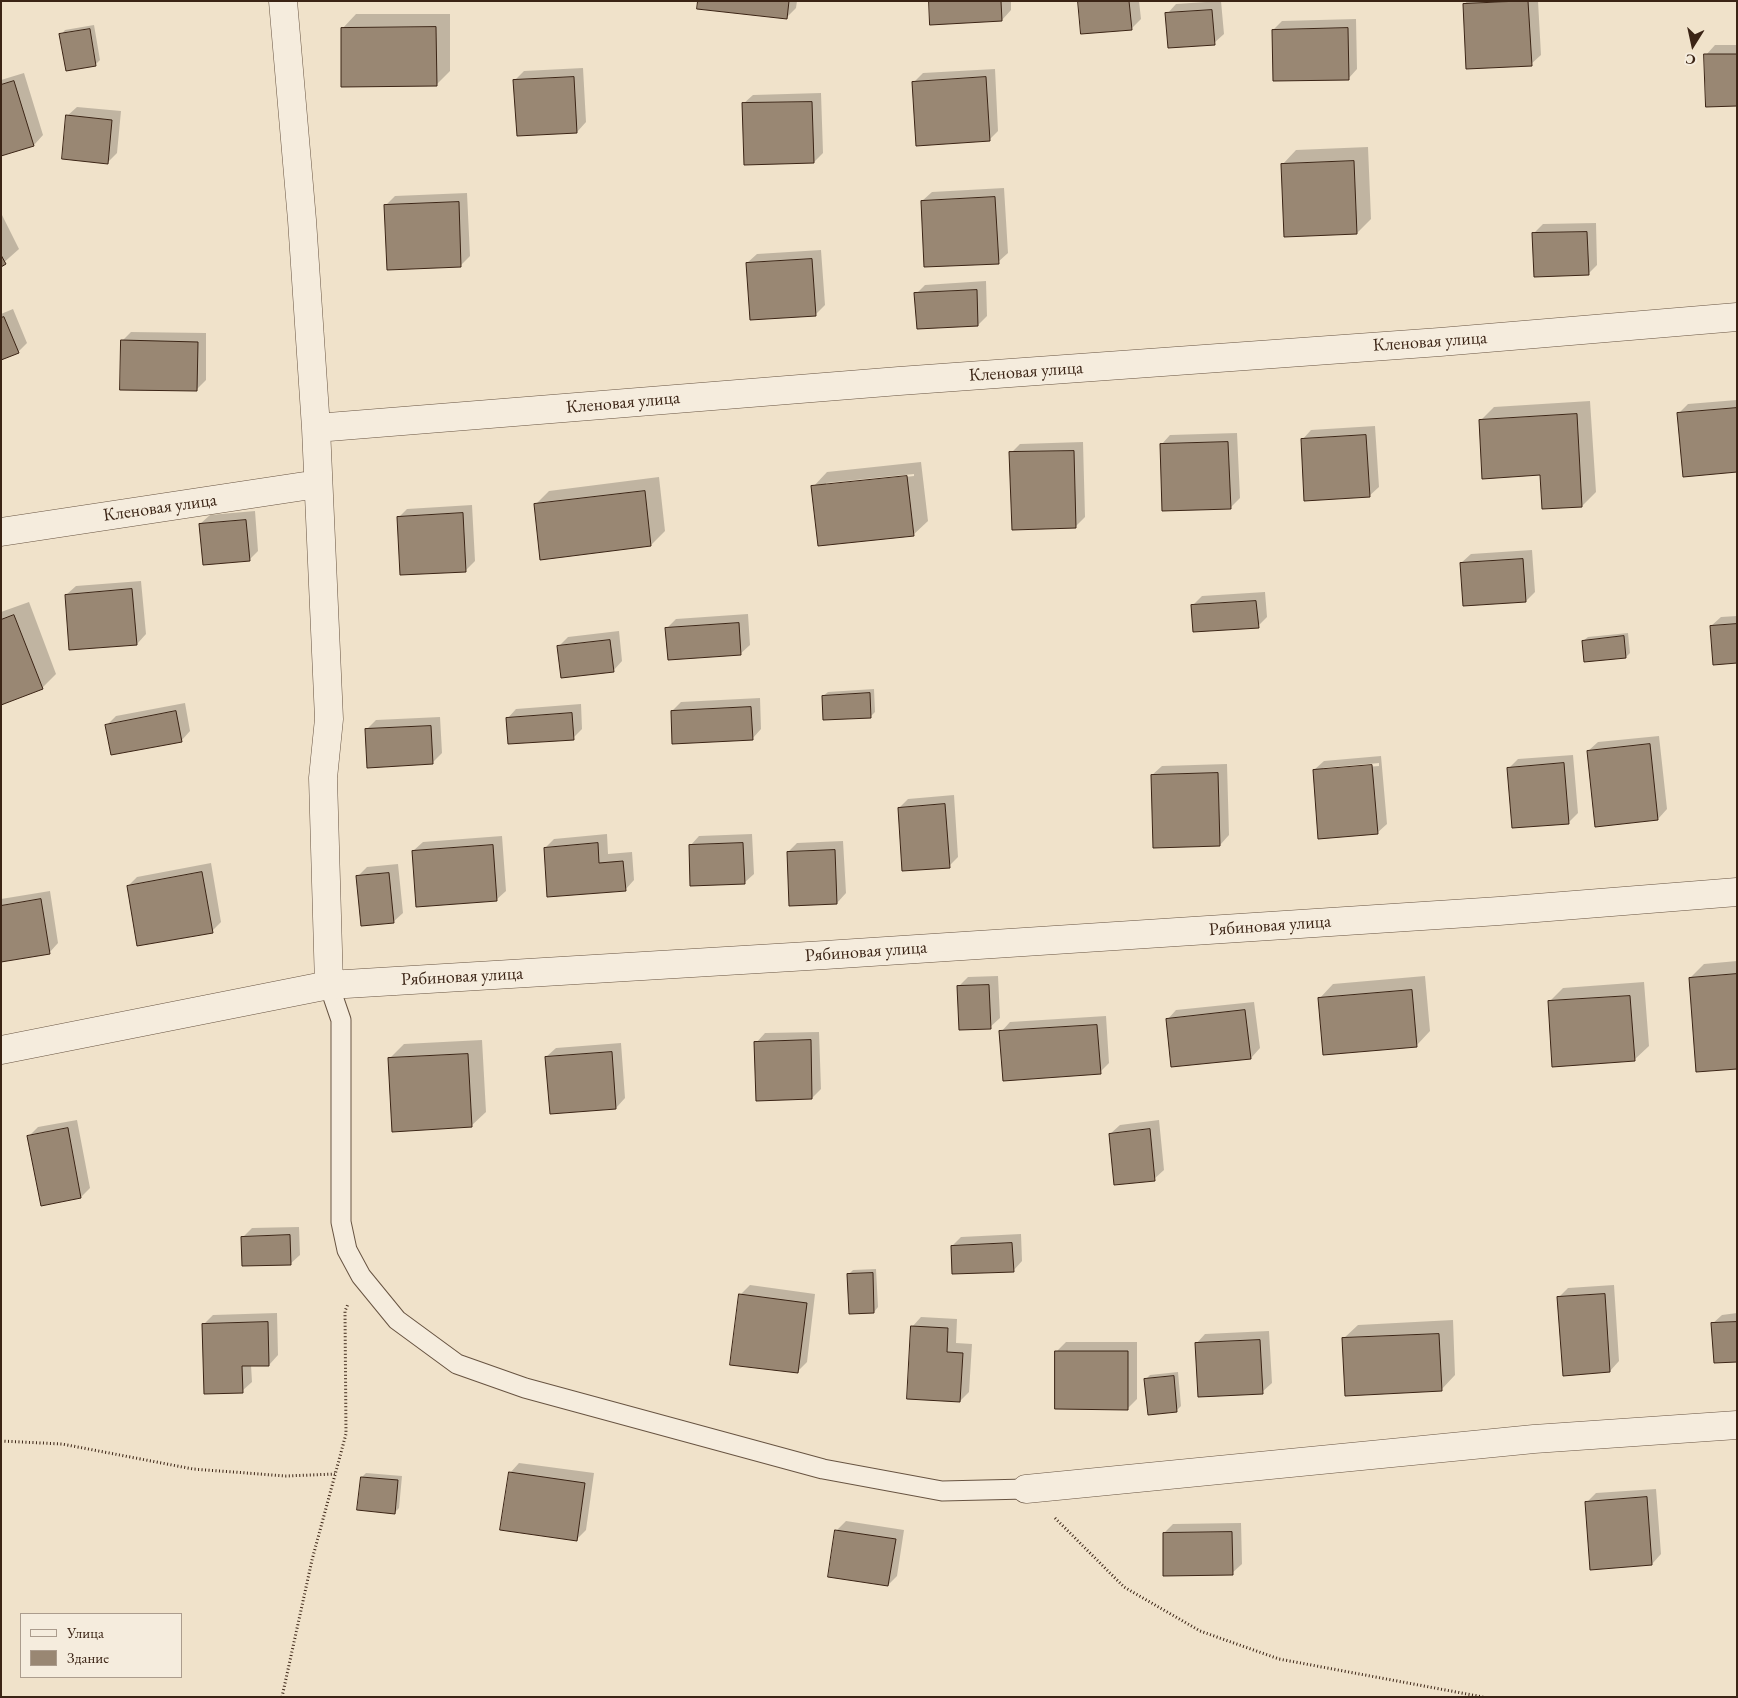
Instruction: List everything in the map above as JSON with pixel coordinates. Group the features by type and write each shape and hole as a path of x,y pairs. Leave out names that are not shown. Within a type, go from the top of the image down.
{"street":[{"path":"283,1 302,220 316,428 329,719 323,778 329,984"},
{"name":"Кленовая улица","path":"316,428 889,382 1450,341 1737,317"},
{"name":"Кленовая улица","path":"1,532 318,484"},
{"name":"Рябиновая улица","path":"1,1050 329,984 1498,912 1737,892"},
{"path":"1026,1489 1534,1439 1737,1425"}],"lane":[{"path":"329,984 341,1020 341,1222 347,1250 361,1276 397,1320 457,1364 524,1388 823,1469 942,1491 1026,1489"}],"path":[{"path":"282,1697 312,1560 346,1434 345,1311 361,1276"},
{"path":"1,1441 62,1444 193,1469 286,1476 335,1474"},
{"path":"1026,1489 1124,1587 1200,1631 1279,1659 1483,1697"}],"building":[{"path":"698,1 789,1 787,19 697,9"},
{"path":"929,1 1001,1 1002,21 930,25"},
{"path":"1078,1 1129,1 1132,30 1081,34"},
{"path":"1528,1 1532,66 1466,69 1463,4"},
{"path":"1212,10 1215,45 1168,48 1165,13"},
{"path":"436,27 437,86 341,87 341,28"},
{"path":"1348,28 1349,80 1273,81 1272,30"},
{"path":"90,29 96,66 66,71 59,34"},
{"path":"1704,54 1737,54 1737,106 1706,107"},
{"path":"574,77 577,133 517,136 513,80"},
{"path":"986,77 990,141 916,146 912,82"},
{"path":"14,81 34,146 1,156 1,85"},
{"path":"812,102 814,163 744,165 742,103"},
{"path":"66,115 112,120 108,164 62,159"},
{"path":"1354,161 1357,234 1284,237 1281,164"},
{"path":"995,197 999,264 924,267 921,201"},
{"path":"459,202 461,267 387,270 384,205"},
{"path":"1587,232 1589,275 1534,277 1532,233"},
{"path":"1,255 6,264 1,267"},
{"path":"812,259 816,316 750,320 746,263"},
{"path":"977,290 978,326 917,329 914,293"},
{"path":"4,317 19,353 1,360 1,318"},
{"path":"121,340 198,342 197,391 120,390"},
{"path":"1737,408 1737,472 1683,477 1677,413"},
{"path":"1577,414 1582,507 1542,509 1540,475 1482,479 1479,420"},
{"path":"1366,435 1370,497 1304,501 1301,439"},
{"path":"1228,442 1231,509 1162,511 1160,444"},
{"path":"1074,451 1076,528 1012,530 1009,452"},
{"path":"907,476 914,536 818,546 811,486"},
{"path":"645,491 651,546 540,560 534,504"},
{"path":"463,513 466,572 400,575 397,517"},
{"path":"246,520 250,561 203,565 199,524"},
{"path":"1523,559 1526,602 1463,606 1460,563"},
{"path":"132,589 137,645 69,650 65,595"},
{"path":"1256,601 1259,628 1193,632 1191,605"},
{"path":"14,615 43,689 1,705 1,620"},
{"path":"739,623 741,655 668,660 665,628"},
{"path":"1737,624 1737,663 1713,665 1710,626"},
{"path":"1624,636 1626,658 1584,662 1582,641"},
{"path":"610,640 614,672 561,678 557,646"},
{"path":"870,693 871,718 823,720 822,696"},
{"path":"751,707 753,740 672,744 671,711"},
{"path":"176,711 182,742 111,755 105,725"},
{"path":"572,713 574,740 508,744 506,718"},
{"path":"431,726 433,764 367,768 365,729"},
{"path":"1650,744 1658,820 1595,827 1587,751"},
{"path":"1564,763 1569,824 1512,828 1507,768"},
{"path":"1372,765 1378,834 1318,839 1313,770"},
{"path":"1218,773 1220,846 1153,848 1151,775"},
{"path":"945,804 950,868 902,871 898,808"},
{"path":"598,843 599,863 623,861 626,891 547,897 544,848"},
{"path":"743,843 745,884 690,886 689,845"},
{"path":"493,845 497,901 416,907 412,851"},
{"path":"835,850 837,904 789,906 787,852"},
{"path":"202,872 213,933 137,946 127,886"},
{"path":"389,873 394,923 361,926 356,876"},
{"path":"41,899 50,954 1,962 1,906"},
{"path":"1737,974 1737,1069 1696,1072 1689,978"},
{"path":"989,985 991,1029 959,1030 957,986"},
{"path":"1412,990 1417,1047 1323,1055 1318,998"},
{"path":"1630,996 1635,1061 1552,1067 1548,1001"},
{"path":"1245,1010 1251,1059 1171,1067 1166,1019"},
{"path":"1097,1025 1101,1074 1003,1081 999,1031"},
{"path":"811,1040 812,1099 756,1101 754,1042"},
{"path":"612,1052 616,1109 550,1114 545,1057"},
{"path":"468,1054 472,1127 392,1132 388,1058"},
{"path":"68,1128 81,1198 41,1206 27,1136"},
{"path":"1150,1129 1155,1181 1114,1185 1109,1134"},
{"path":"290,1235 291,1265 242,1266 241,1237"},
{"path":"1012,1243 1014,1272 952,1274 951,1246"},
{"path":"873,1273 874,1313 849,1314 847,1274"},
{"path":"739,1294 807,1303 798,1373 730,1365"},
{"path":"1605,1294 1610,1372 1563,1376 1557,1297"},
{"path":"268,1322 269,1366 242,1366 243,1393 204,1394 202,1324"},
{"path":"1737,1322 1737,1362 1714,1363 1711,1323"},
{"path":"911,1326 948,1328 947,1352 963,1353 960,1402 907,1399"},
{"path":"1439,1334 1442,1391 1345,1396 1342,1338"},
{"path":"1260,1340 1263,1394 1198,1397 1195,1343"},
{"path":"1055,1351 1128,1351 1128,1410 1055,1409"},
{"path":"1174,1376 1177,1412 1148,1415 1144,1379"},
{"path":"509,1472 585,1483 577,1541 500,1530"},
{"path":"361,1477 398,1480 395,1514 357,1510"},
{"path":"1647,1497 1652,1565 1590,1570 1585,1502"},
{"path":"835,1530 896,1539 888,1586 828,1577"},
{"path":"1232,1532 1233,1575 1163,1576 1163,1533"}]}
